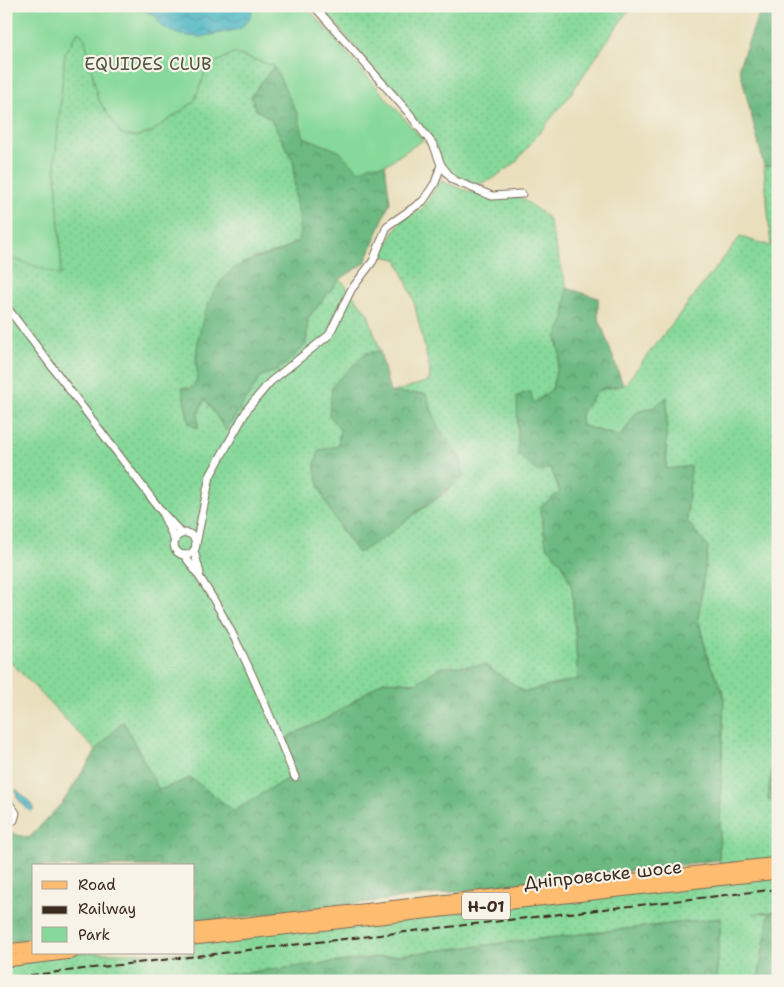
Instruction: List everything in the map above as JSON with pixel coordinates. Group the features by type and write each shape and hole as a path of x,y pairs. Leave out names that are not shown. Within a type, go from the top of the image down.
{"main road":[{"name":"Дніпровське шосе","path":"195,929 778,863"},
{"name":"Дніпровське шосе","path":"195,939 778,873"},
{"path":"6,950 32,947"},
{"path":"6,961 64,954"}],"street":[{"path":"314,6 408,112 434,146 441,166 453,180 492,196 522,194"},
{"path":"184,555 195,547 210,476 248,408 270,382 330,335 351,290 373,260 387,226 423,201 435,183 441,166"},
{"path":"6,306 162,512 184,533 193,537 201,578"},
{"path":"162,512 174,541 175,549 184,555 201,578 263,698 295,777"},
{"path":"174,541 184,533 195,530 201,520"},
{"path":"6,799 16,813 14,820 6,824"}],"green space":[{"name":"EQUIDES CLUB","path":"6,6 306,6 423,140 385,165 371,165 359,171 339,151 304,137 298,115 274,66 233,53 207,67 194,102 150,133 134,137 121,134 98,99 85,39 78,31 65,53 55,159 61,261 60,275 6,256"},
{"path":"321,6 638,6 627,12 569,96 515,163 494,178 479,184 453,174 448,170 433,140"},
{"path":"762,6 778,6 778,165 764,166 739,66"},
{"path":"78,31 85,39 98,99 121,134 134,137 150,133 194,102 207,67 233,53 274,66 251,96 256,110 271,119 294,163 295,199 300,219 299,240 279,252 253,258 195,362 197,374 195,384 189,390 182,388 198,429 198,414 205,398 226,430 261,376 279,370 306,345 308,318 340,279 368,314 380,351 366,353 340,429 338,446 324,496 341,530 358,553 447,492 461,460 438,427 426,394 390,393 429,381 430,370 413,298 397,259 381,256 401,220 422,209 440,181 487,198 520,197 548,218 567,288 564,321 556,338 560,354 552,389 534,403 551,468 560,492 546,545 563,565 572,588 578,679 525,692 485,665 416,683 383,681 330,717 289,736 288,778 234,812 191,778 159,790 123,721 96,751 6,657 6,555 9,552 6,547 6,256 22,262 61,261 55,159 65,53"},
{"path":"274,66 298,115 304,137 339,151 359,170 371,165 385,165 390,202 365,263 340,279 308,318 306,345 279,370 261,376 226,431 205,399 198,414 198,429 189,424 182,387 189,389 194,385 197,378 196,362 203,318 216,288 239,265 280,251 299,240 300,219 295,199 294,163 271,119 256,110 251,96"},
{"path":"778,165 778,749 772,764 768,801 778,800 778,863 722,870 719,860 724,693 709,662 698,618 708,547 687,521 691,467 666,470 667,398 654,407 637,412 620,437 581,425 581,413 599,390 624,385 740,237 771,246 764,166"},
{"path":"567,288 598,298 598,316 623,385 599,390 581,413 581,425 620,437 637,412 654,407 667,397 666,469 691,466 687,521 708,547 698,618 709,662 724,693 719,860 195,923 195,864 32,864 32,940 6,942 6,835 10,833 29,838 63,802 96,751 123,721 159,790 191,778 234,811 288,778 289,736 330,717 383,681 416,683 440,667 485,665 525,692 578,679 572,588 563,565 546,545 540,507 560,492 551,468 538,472 518,455 517,396 530,391 534,403 552,389 560,354 556,338 564,321"},
{"path":"380,351 390,393 426,394 438,427 461,460 464,477 382,539 358,553 338,524 326,502 321,491 315,464 319,450 338,446 340,429 329,415 332,386 366,353"},
{"path":"778,749 778,800 768,801 772,764"},
{"path":"778,873 778,911 754,914 769,913 758,981 716,981 721,918 172,981 6,981 6,961 64,954 195,954 195,939"},
{"path":"778,912 778,981 758,981 769,913"},
{"path":"721,918 716,981 172,981"}],"water":[{"path":"134,6 254,6 249,19 240,29 201,37 180,35 161,26 156,16"},
{"path":"16,789 33,805 34,809 30,812 17,798"}],"railway":[{"path":"6,978 778,889"}]}
